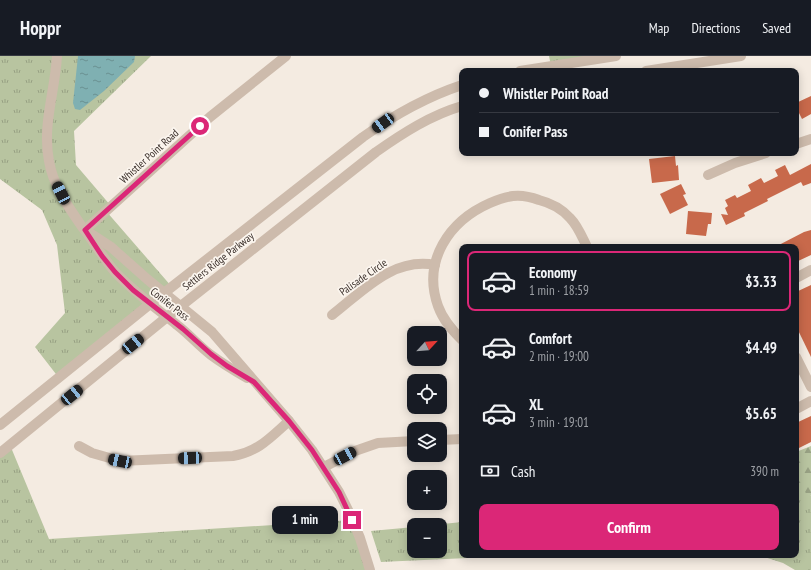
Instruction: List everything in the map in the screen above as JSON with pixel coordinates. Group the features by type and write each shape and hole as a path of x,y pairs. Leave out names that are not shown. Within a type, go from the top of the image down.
{"street":[{"name":"Conifer Pass","path":"57,56 46,131 49,162 56,183 66,204 102,256 133,290 211,354 227,366 254,382"},
{"name":"Whistler Point Road","path":"85,230 210,117 286,56"},
{"path":"539,68 616,56"},
{"path":"665,68 741,56"},
{"name":"Settlers Ridge Parkway","path":"0,425 150,304 383,123 422,101 459,86"},
{"name":"Settlers Ridge Parkway","path":"0,453 180,306 376,152 396,138 427,120 459,107"},
{"path":"799,143 811,139"},
{"path":"708,175 735,163 757,156"},
{"path":"459,337 450,328 438,307 435,295 435,265 441,246 450,231 472,211 499,199 513,196 527,196 545,201 558,207 570,218 586,244"},
{"name":"Conifer Pass","path":"85,230 111,247 212,332 289,421 324,467 351,516 370,570"},
{"name":"Palisade Circle","path":"332,315 391,270 407,264 418,263 435,265"},
{"path":"799,276 811,270"},
{"path":"799,363 811,387"},
{"path":"799,407 811,401"},
{"path":"79,446 92,453 120,461 233,456 254,451 289,421"},
{"path":"447,440 459,439"},
{"path":"324,467 355,451 378,443 407,441"}],"green space":[{"path":"0,56 151,56 74,131 76,165 111,206 106,211 172,287 59,378 35,347 65,313 57,245 42,210 0,179"},
{"path":"549,56 616,56 551,66"},
{"path":"10,445 49,539 352,520 370,570 0,570 0,453"},
{"path":"811,446 811,496 805,492 799,484 799,451"},
{"path":"799,483 811,496 811,570 795,570 783,563 767,558 799,558"},
{"path":"459,522 459,558 467,558 381,562 371,531 407,528 407,558 447,558 447,524"}],"water":[{"path":"78,56 135,56 134,62 104,91 80,110 75,109 73,103"}],"building":[{"path":"811,96 811,114 802,119 799,113 799,102"},
{"path":"675,156 676,166 678,165 679,180 652,183 649,159"},
{"path":"811,164 811,183 803,186 801,182 767,199 768,201 744,213 745,216 726,225 721,214 728,215 725,208 728,206 725,200 735,195 737,198 751,191 748,185 761,178 764,183 778,176 775,170 785,165 790,175"},
{"path":"681,184 686,194 683,195 688,205 670,214 660,194"},
{"path":"688,211 712,213 711,224 708,224 706,236 686,234"},
{"path":"811,230 811,255 799,261 799,244 781,244"},
{"path":"811,285 811,357 799,332 799,291"},
{"path":"811,416 811,442 799,448 799,422"}],"route":[{"path":"200,126 85,230 102,256 133,290 183,329 211,354 227,366 254,382 289,421 312,450 339,492 352,520"}]}
